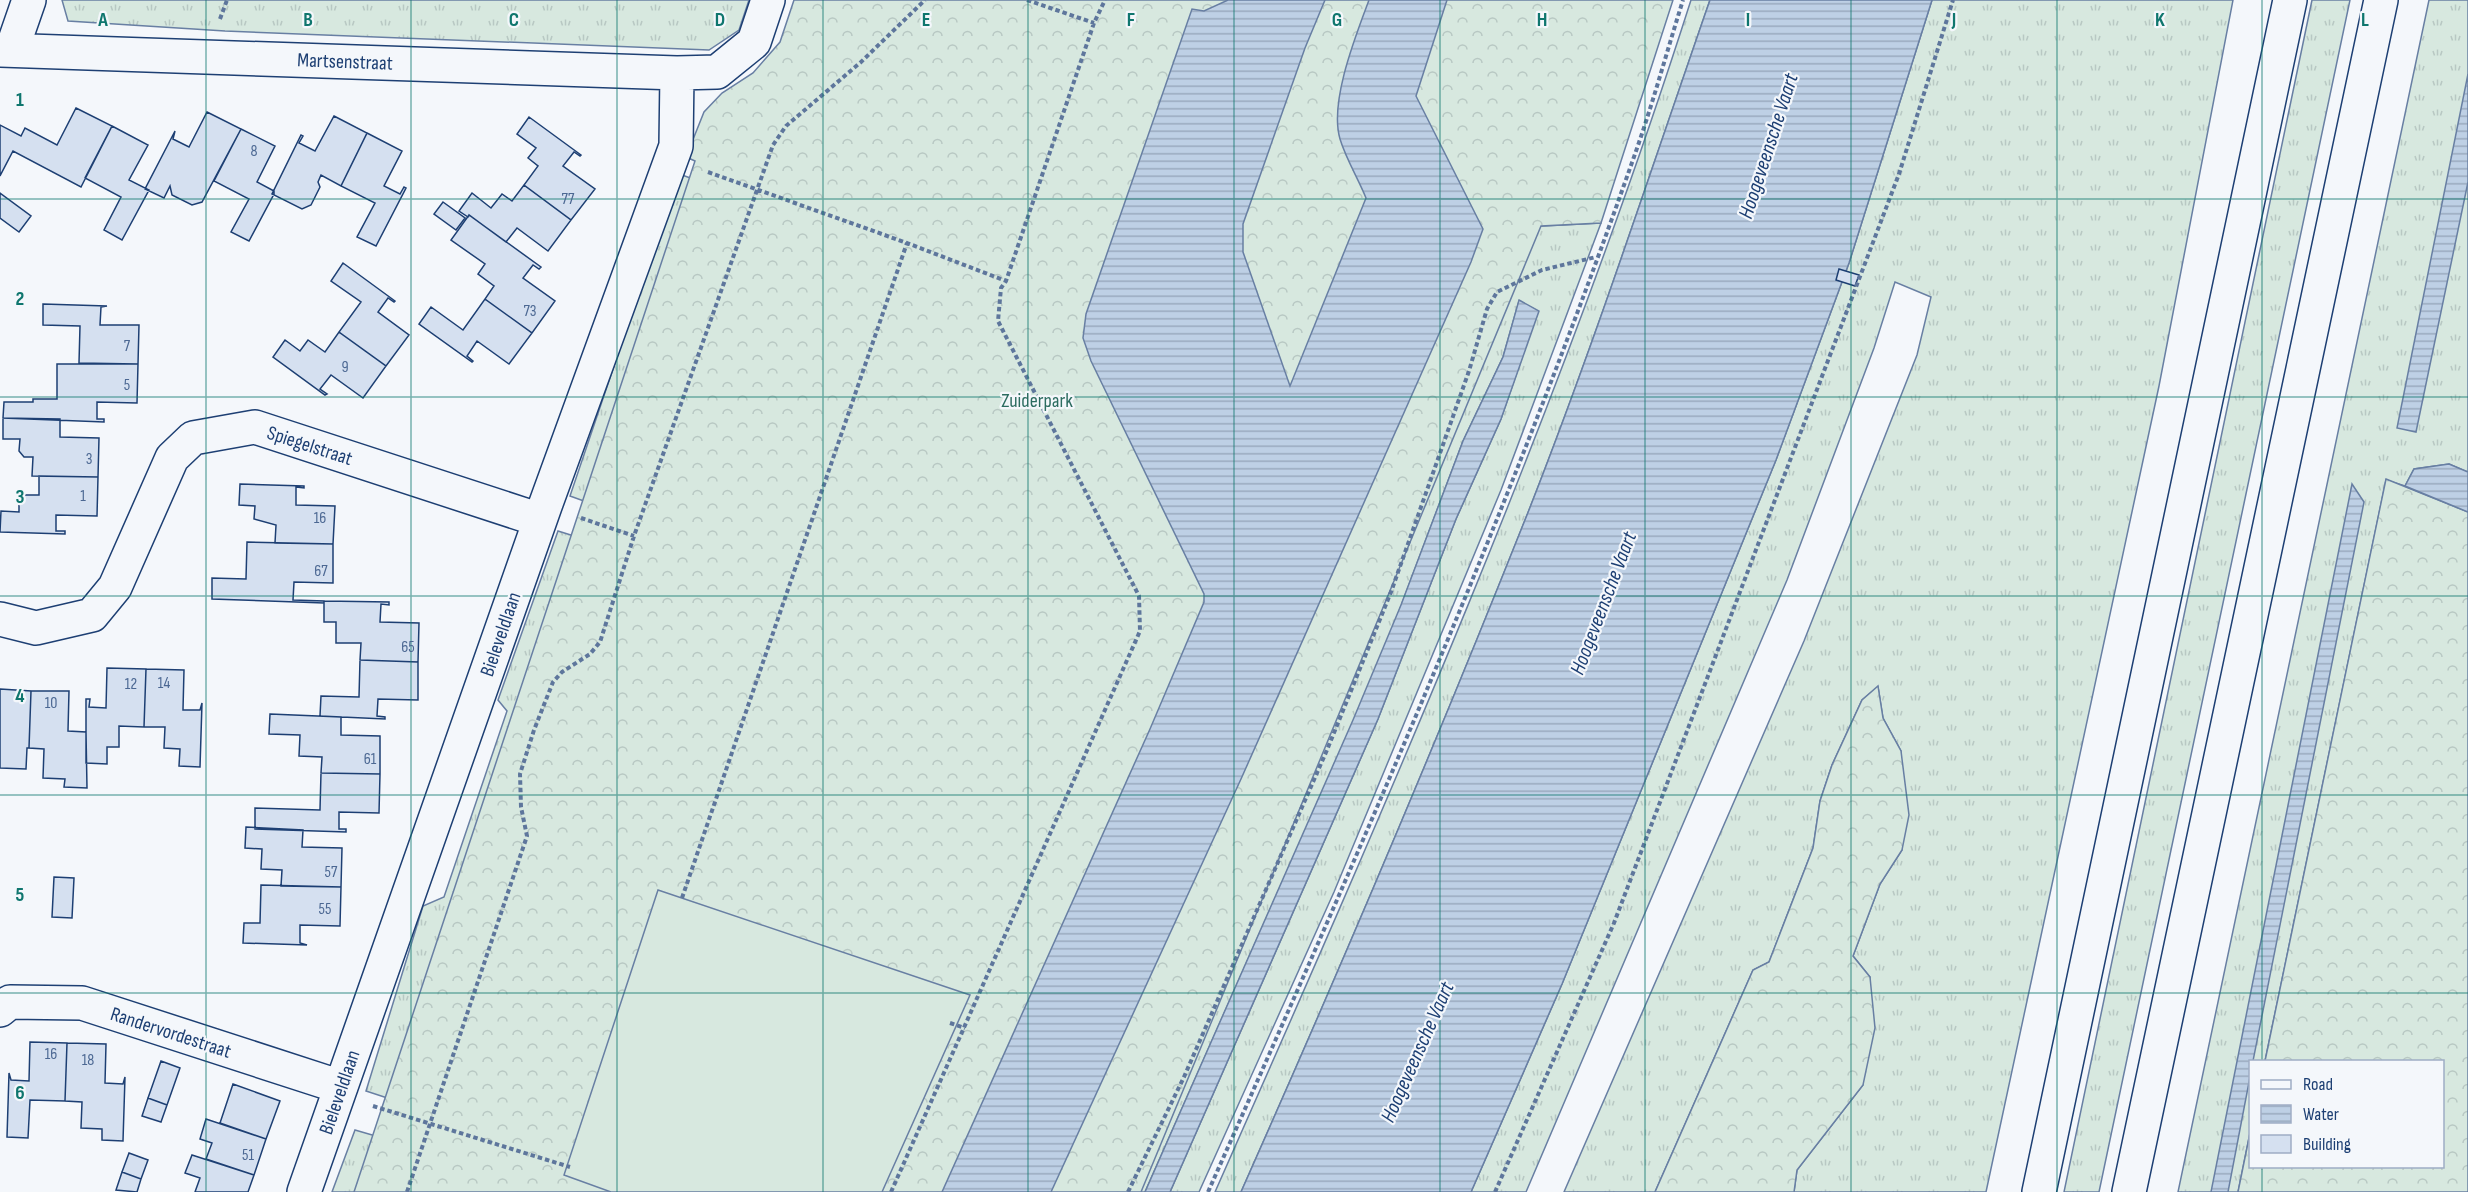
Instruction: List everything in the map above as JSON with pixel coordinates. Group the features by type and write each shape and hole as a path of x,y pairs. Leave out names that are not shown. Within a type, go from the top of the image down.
{"main road":[{"path":"6,50 29,0"},
{"name":"Martsenstraat","path":"6,50 677,73 717,72 754,42 768,0"},
{"path":"2039,1192 2290,0"},
{"path":"2129,1192 2381,0"},
{"name":"Bieleveldlaan","path":"304,1192 542,513 676,146 677,73"},
{"name":"Spiegelstraat","path":"0,619 36,628 92,615 115,587 172,458 193,438 255,427 542,513"},
{"name":"Randervordestraat","path":"0,1010 10,1002 82,1003 339,1092"}],"path":[{"path":"407,1192 527,836 521,807 520,774 534,730 553,682 562,672 590,654 600,642 634,536 773,145 786,126 861,62 925,0"},
{"path":"1027,0 1094,23"},
{"path":"891,1192 1140,631 1139,596 998,321 1001,288 1006,281 1094,23 1105,0"},
{"path":"1208,1192 1322,936 1515,475 1635,153 1683,0"},
{"path":"1495,1192 1614,923 1899,174 1953,0"},
{"path":"670,158 1006,281"},
{"path":"682,898 907,243"},
{"path":"1128,1192 1184,1077 1327,750 1399,570 1469,371 1486,309 1497,292 1542,270 1596,257"},
{"path":"542,513 634,536"},
{"path":"950,1023 965,1028"},
{"path":"339,1092 430,1125 570,1167"}],"green space":[{"path":"62,0 749,0 739,30 709,50 225,31 68,21"},
{"name":"Zuiderpark","path":"794,0 1673,0 1601,223 1541,226 1141,1192 354,1192 695,161 686,157 704,112 722,93 753,73 780,42"},
{"path":"1691,0 1710,0 1600,320 1529,510 1460,682 1241,1192 1215,1192 1407,751 1529,453 1640,152"},
{"path":"1932,0 2233,0 2159,386 1986,1192 1794,1192 1797,1170 1863,1085 1870,977 1853,956 1880,884 1902,850 1901,751 1883,718 1878,687 1862,700 1832,765 1820,801 1813,848 1769,962 1753,970 1655,1192 1564,1192 1804,641 1917,355 1931,297 1895,282 1874,348 1787,580 1526,1192 1471,1192 1562,984 1776,460 1849,263"},
{"path":"2312,0 2350,0 2099,1192 2064,1192"},
{"path":"2429,0 2468,0 2468,472 2449,464 2414,469 2405,486 2386,480 2265,1060 2249,1060 2249,1138 2238,1192 2178,1192"},
{"path":"679,174 745,197 631,518 570,496"},
{"path":"1601,223 1501,490 1334,892 1199,1192 1170,1192 1378,719 1456,519 1501,419 1538,311 1519,301 1503,357 1463,441 1381,659 1145,1192 1091,1192 1483,229"},
{"path":"2386,479 2468,512 2468,1192 2238,1192 2249,1138 2249,1168 2444,1168 2444,1060 2265,1060"},
{"path":"558,531 622,551 427,1111 366,1091 423,906 444,897 507,711 498,700"},
{"path":"1878,686 1883,718 1901,751 1909,815 1902,850 1880,884 1853,956 1870,977 1875,1028 1863,1085 1797,1170 1794,1192 1655,1192 1753,970 1769,962 1813,848 1820,801 1832,765 1862,700"},
{"path":"658,890 970,995 882,1192 611,1192 564,1175"},
{"path":"355,1130 417,1148 402,1192 332,1192"}],"water":[{"path":"1228,0 1325,0 1305,48 1243,224 1243,252 1290,386 1366,198 1340,139 1338,107 1357,31 1369,0 1447,0 1416,96 1483,229 1471,262 1241,779 1051,1192 942,1192 1150,729 1204,602 1204,594 1091,361 1083,338 1086,314 1192,9 1204,11"},
{"name":"Hoogeveensche Vaart","path":"1710,0 1932,0 1849,263 1776,460 1562,984 1471,1192 1241,1192 1460,682 1529,510 1600,320"},
{"path":"2468,74 2468,182 2416,432 2397,428"},
{"path":"1519,300 1539,311 1501,419 1456,519 1378,719 1170,1192 1145,1192 1353,720 1401,605 1463,441 1503,357"},
{"path":"2449,464 2468,472 2468,512 2405,486 2414,469"},
{"path":"2352,484 2364,502 2253,1060 2249,1060 2249,1082 2228,1192 2211,1192"}],"building":[{"path":"76,108 112,126 81,187 13,151 0,176 0,125 21,136 25,128 57,145"},
{"path":"207,112 241,129 202,202 192,205 172,195 170,186 164,198 145,189 175,131 173,139 189,147"},
{"path":"334,116 367,133 341,186 321,175 318,182 320,187 311,205 302,209 272,194 301,135 303,136 299,143 315,151"},
{"path":"529,117 581,155 574,152 563,166 595,189 571,220 524,185 538,166 528,158 536,148 517,134"},
{"path":"112,126 148,145 129,180 149,190 122,240 104,230 121,197 85,178"},
{"path":"241,129 275,146 257,182 274,191 274,194 249,241 231,232 249,199 214,181"},
{"path":"367,133 402,151 384,186 400,194 404,187 406,188 376,246 357,237 375,203 341,186"},
{"path":"524,185 571,220 548,251 517,228 506,242 469,215 468,217 459,211 472,193 491,208 502,194 512,201"},
{"path":"0,193 31,216 19,232 0,218"},
{"path":"443,202 465,218 456,230 434,214"},
{"path":"469,215 541,267 539,269 533,265 523,278 555,301 532,333 485,299 494,286 478,274 485,264 451,240"},
{"path":"343,263 395,301 388,298 378,312 409,335 386,366 339,332 361,302 331,281"},
{"path":"1839,269 1859,275 1855,286 1836,280"},
{"path":"485,299 532,333 509,364 477,341 467,356 472,362 419,324 431,307 463,330"},
{"path":"43,304 107,306 101,307 100,325 139,325 138,364 79,363 80,326 43,325"},
{"path":"339,332 386,366 363,398 331,375 320,389 327,394 325,395 273,357 285,340 300,351 308,340 325,352"},
{"path":"57,364 138,364 137,403 97,402 97,419 104,419 104,422 3,418 4,402 57,399"},
{"path":"3,418 60,419 60,437 99,438 98,477 32,476 33,457 24,457 19,451 20,439 3,439"},
{"path":"39,476 98,477 97,516 56,515 56,531 65,531 65,534 0,532 1,511 19,512 19,501 25,495 39,495"},
{"path":"240,484 304,486 304,488 296,487 296,505 335,506 333,544 275,543 276,525 254,519 255,506 239,505"},
{"path":"247,542 333,544 333,583 294,582 293,600 324,601 324,603 212,599 212,578 246,579"},
{"path":"324,601 389,602 389,605 381,604 380,622 419,623 418,662 360,660 361,643 336,643 336,622 324,622"},
{"path":"360,660 418,662 418,700 378,699 377,716 385,717 385,719 320,716 321,696 359,697"},
{"path":"107,668 146,669 144,727 119,726 119,747 107,747 107,764 86,763 86,699 90,699 89,707 106,708"},
{"path":"146,669 184,670 183,710 200,710 202,703 200,767 179,766 180,749 164,748 165,727 144,727"},
{"path":"0,689 31,691 26,769 0,768"},
{"path":"31,691 69,691 68,731 86,732 87,788 64,787 65,779 43,778 44,749 29,748"},
{"path":"270,714 341,717 341,735 380,736 380,774 321,773 322,757 299,756 300,735 269,734"},
{"path":"321,773 380,774 379,813 339,812 339,829 346,829 346,832 255,829 255,808 320,810"},
{"path":"246,827 303,830 302,847 342,848 341,887 281,886 282,870 261,869 262,849 245,848"},
{"path":"54,877 74,878 72,918 52,917"},
{"path":"261,885 341,887 340,926 300,925 300,943 307,945 243,943 244,923 260,923"},
{"path":"30,1042 67,1043 65,1101 30,1100 28,1138 7,1137 9,1073 11,1080 29,1081"},
{"path":"67,1043 106,1044 105,1083 123,1084 125,1077 123,1141 102,1140 102,1129 81,1128 82,1102 65,1101"},
{"path":"161,1061 180,1068 167,1105 148,1098"},
{"path":"233,1084 280,1101 266,1139 220,1123"},
{"path":"148,1098 167,1105 161,1122 142,1116"},
{"path":"206,1119 266,1139 254,1175 206,1159 212,1143 200,1139"},
{"path":"129,1153 148,1160 141,1179 122,1172"},
{"path":"192,1155 254,1175 248,1192 195,1192 200,1178 185,1173"},
{"path":"122,1172 141,1179 137,1192 116,1190"}]}
